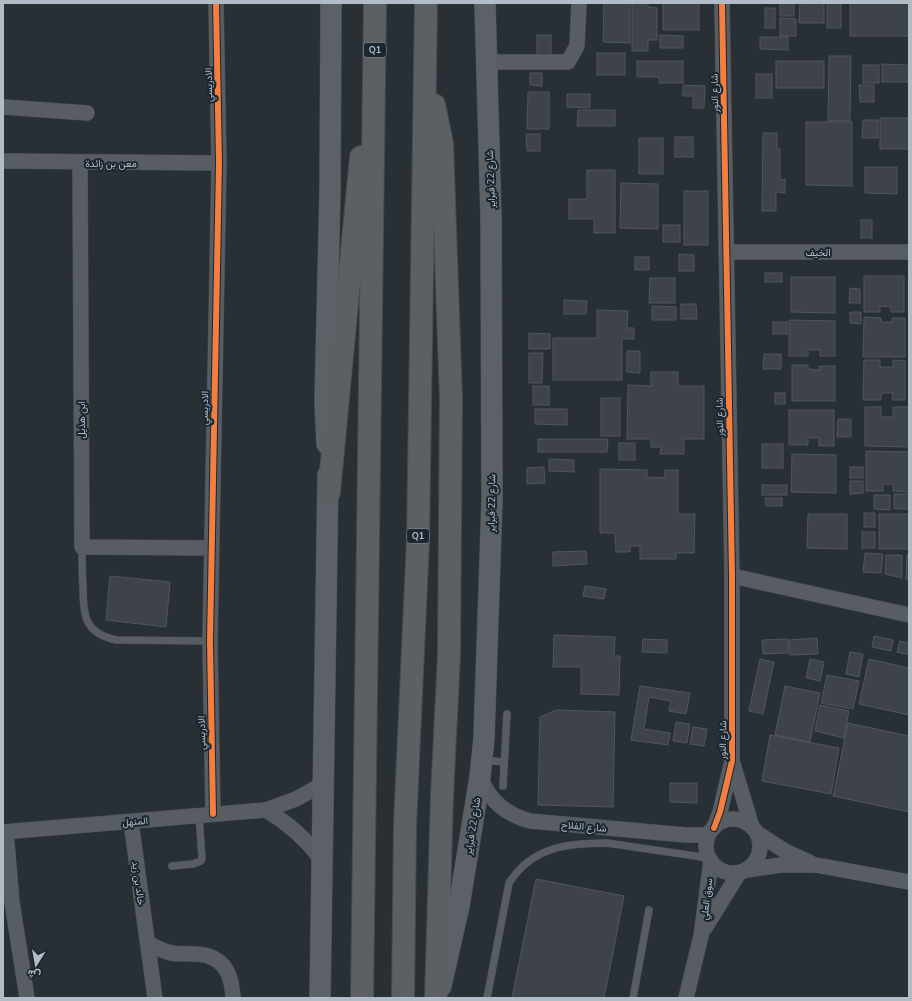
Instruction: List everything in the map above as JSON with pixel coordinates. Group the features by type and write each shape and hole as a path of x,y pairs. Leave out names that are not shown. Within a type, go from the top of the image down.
{"highway":[{"name":"Q1","path":"362,998 375,3"},
{"name":"Q1","path":"403,998 405,825 418,540 426,3"},
{"path":"425,75 442,144 451,398 449,655 442,796 437,998"},
{"path":"329,492 358,181 362,151 374,97"}],"main road":[{"path":"320,998 321,859 329,492 325,402 330,190 331,3"},
{"name":"شارع 22 فبراير","path":"437,998 448,961 459,906 481,769 492,500 491,225 485,3"}],"street":[{"name":"الادريسي","path":"206,815 219,164 216,3"},
{"path":"487,62 568,62 577,46 579,3"},
{"name":"شارع النور","path":"711,831 720,812 732,761 732,576 722,3"},
{"path":"3,107 87,113"},
{"name":"معن بن زائدة","path":"3,161 219,164"},
{"name":"ابن هذيل","path":"80,163 82,547"},
{"name":"الخيف","path":"726,252 909,252"},
{"path":"82,547 211,548"},
{"path":"732,576 909,615"},
{"name":"شارع النور","path":"732,761 754,830"},
{"name":"شارع الفلاح","path":"481,769 486,790 494,801 504,811 530,821 686,835 711,831"},
{"name":"المنهل","path":"4,832 266,810 296,799 323,784"},
{"path":"266,810 279,818 302,837 321,859"},
{"path":"816,865 785,851 737,820 720,823 711,831 706,850 710,860 723,871 743,871 781,865 816,865 909,882"},
{"name":"خالد بن زيد","path":"131,822 154,998"},
{"path":"743,871 754,863 759,854 760,843 754,830"},
{"path":"4,832 12,902 27,998"},
{"name":"سوق العلي","path":"686,998 701,936 710,860"},
{"name":"سوق العلي","path":"701,936 743,871"},
{"path":"148,943 170,953 208,955 219,961 227,969 232,980 233,998"}],"lane":[{"path":"82,547 83,612 88,623 96,632 106,638 117,640 210,641"},
{"path":"503,786 507,714"},
{"path":"481,769 504,762"},
{"path":"172,866 193,864 201,861 206,815"},
{"path":"487,998 509,883 517,870 529,860 559,848 590,844 607,844 710,860"},
{"path":"633,998 649,910"}],"building":[{"path":"604,3 630,3 630,43 603,42"},
{"path":"632,3 648,3 648,7 657,8 657,40 648,40 648,51 632,51"},
{"path":"663,3 699,3 699,30 663,30"},
{"path":"780,3 794,3 794,16 780,16"},
{"path":"800,3 824,3 824,23 799,23"},
{"path":"827,3 841,3 841,28 827,28"},
{"path":"850,3 909,3 909,36 850,36"},
{"path":"765,8 775,8 775,28 765,28"},
{"path":"780,18 796,19 796,36 780,36"},
{"path":"537,35 551,35 551,58 537,58"},
{"path":"660,35 683,36 683,48 660,48"},
{"path":"760,37 788,37 788,50 760,49"},
{"path":"597,53 625,53 625,75 597,75"},
{"path":"829,56 851,56 850,121 828,121"},
{"path":"637,61 683,61 683,83 659,83 659,77 637,77"},
{"path":"776,61 824,61 824,88 776,88"},
{"path":"882,64 909,65 909,82 882,82"},
{"path":"863,65 879,65 879,83 863,83"},
{"path":"530,73 542,73 542,86 530,85"},
{"path":"756,74 772,74 772,98 756,98"},
{"path":"683,85 705,86 704,108 693,108 693,96 683,96"},
{"path":"859,85 874,85 874,102 860,102"},
{"path":"528,92 549,92 549,129 527,129"},
{"path":"567,94 590,94 590,108 567,107"},
{"path":"578,110 615,110 615,126 577,126"},
{"path":"880,118 909,118 909,149 880,149"},
{"path":"863,120 878,120 878,138 862,138"},
{"path":"806,122 852,122 852,186 806,185"},
{"path":"763,133 777,133 777,149 780,149 780,180 785,179 785,193 776,192 776,211 762,211"},
{"path":"526,134 540,134 540,151 527,151"},
{"path":"675,137 693,137 693,157 675,157"},
{"path":"639,138 663,138 663,174 639,174"},
{"path":"865,167 897,167 897,194 865,193"},
{"path":"587,170 615,170 615,233 594,233 594,219 569,219 569,199 587,199"},
{"path":"621,183 658,184 658,229 620,228"},
{"path":"684,191 708,191 708,245 684,245"},
{"path":"861,220 872,220 872,238 861,238"},
{"path":"663,225 680,225 680,242 663,242"},
{"path":"679,254 694,255 694,271 679,271"},
{"path":"635,257 649,257 649,270 635,270"},
{"path":"765,273 782,273 782,282 765,282"},
{"path":"864,276 904,276 904,312 891,312 891,307 880,306 880,312 864,312"},
{"path":"791,277 835,277 835,313 791,312"},
{"path":"650,278 675,278 675,303 649,303"},
{"path":"850,288 860,289 860,303 849,303"},
{"path":"564,300 587,301 586,314 564,314"},
{"path":"681,304 696,304 697,319 681,319"},
{"path":"652,306 676,307 676,320 652,320"},
{"path":"597,310 628,311 627,328 634,328 634,339 622,339 622,380 553,380 553,338 597,338"},
{"path":"850,312 861,312 861,324 850,323"},
{"path":"864,317 881,318 881,322 892,322 892,318 905,318 905,357 863,357"},
{"path":"789,320 835,321 835,356 820,356 820,350 808,350 808,356 789,356"},
{"path":"773,322 787,322 787,334 773,334"},
{"path":"529,333 550,334 550,349 529,349"},
{"path":"627,351 640,351 640,373 627,372"},
{"path":"529,353 543,353 542,383 529,383"},
{"path":"764,354 781,354 781,369 763,369"},
{"path":"864,360 880,360 880,367 893,367 893,360 905,361 905,400 892,400 893,393 881,393 881,400 863,400"},
{"path":"792,365 808,365 808,369 819,370 819,366 835,366 835,401 792,401"},
{"path":"651,372 678,372 678,386 704,386 704,439 684,439 684,454 660,454 661,447 651,447 651,439 627,439 628,385 651,386"},
{"path":"533,386 549,386 549,405 533,405"},
{"path":"775,393 785,393 785,404 775,404"},
{"path":"601,398 620,398 620,436 601,436"},
{"path":"865,407 881,407 881,417 893,417 893,407 909,407 909,447 865,446"},
{"path":"535,409 567,409 567,425 535,424"},
{"path":"789,410 834,410 834,446 819,446 819,438 808,438 808,445 789,445"},
{"path":"838,419 851,419 851,437 837,437"},
{"path":"538,439 608,439 607,452 538,452"},
{"path":"619,443 635,443 635,460 619,460"},
{"path":"762,444 783,444 783,468 762,468"},
{"path":"866,451 909,452 909,492 893,491 893,484 883,484 883,491 866,491"},
{"path":"792,454 836,455 836,493 791,492"},
{"path":"549,459 574,460 574,472 549,471"},
{"path":"544,467 545,483 527,484 527,468"},
{"path":"850,467 863,467 863,478 850,478"},
{"path":"600,469 647,470 647,477 665,478 665,470 678,470 678,514 695,514 694,553 676,553 676,559 640,559 640,546 630,546 630,552 616,552 615,533 600,533"},
{"path":"850,481 863,481 863,493 850,494"},
{"path":"762,485 787,485 787,495 762,495"},
{"path":"894,494 909,494 909,509 894,509"},
{"path":"874,495 890,495 890,510 874,509"},
{"path":"765,498 782,498 782,506 766,506"},
{"path":"864,513 875,513 875,527 864,527"},
{"path":"808,514 847,514 847,549 807,548"},
{"path":"879,514 909,514 909,549 879,549"},
{"path":"862,532 875,532 875,548 862,548"},
{"path":"586,551 587,564 553,566 553,552"},
{"path":"865,553 883,554 881,573 863,572"},
{"path":"907,554 909,554 909,578 906,580"},
{"path":"886,555 902,555 902,578 885,574"},
{"path":"110,576 170,582 166,627 106,620"},
{"path":"585,586 606,589 604,599 583,596"},
{"path":"554,635 615,637 614,656 620,656 619,695 581,694 581,667 553,667"},
{"path":"874,636 893,640 891,651 872,647"},
{"path":"817,638 818,654 790,655 789,640"},
{"path":"643,639 667,640 667,653 642,652"},
{"path":"788,639 788,653 763,654 762,640"},
{"path":"900,641 909,643 909,655 897,652"},
{"path":"850,652 863,654 859,677 846,674"},
{"path":"760,659 774,662 763,714 749,711"},
{"path":"810,659 824,662 820,681 806,678"},
{"path":"869,659 909,668 909,715 859,704"},
{"path":"827,675 859,681 853,709 821,703"},
{"path":"640,686 690,693 686,714 669,711 671,701 649,697 644,729 670,733 668,745 631,740"},
{"path":"785,686 820,693 810,742 775,735"},
{"path":"820,705 849,711 844,738 815,731"},
{"path":"556,710 615,712 613,807 538,805 540,717"},
{"path":"676,722 690,724 687,743 673,741"},
{"path":"848,723 909,736 909,812 833,796"},
{"path":"693,727 707,729 704,746 690,744"},
{"path":"770,735 839,748 831,794 762,781"},
{"path":"670,783 697,783 697,803 670,802"},
{"path":"536,879 624,896 604,998 512,998"}],"cycle path":[{"path":"213,814 210,641 219,163 216,3"},
{"path":"714,828 720,812 732,761 732,576 722,3"}]}
